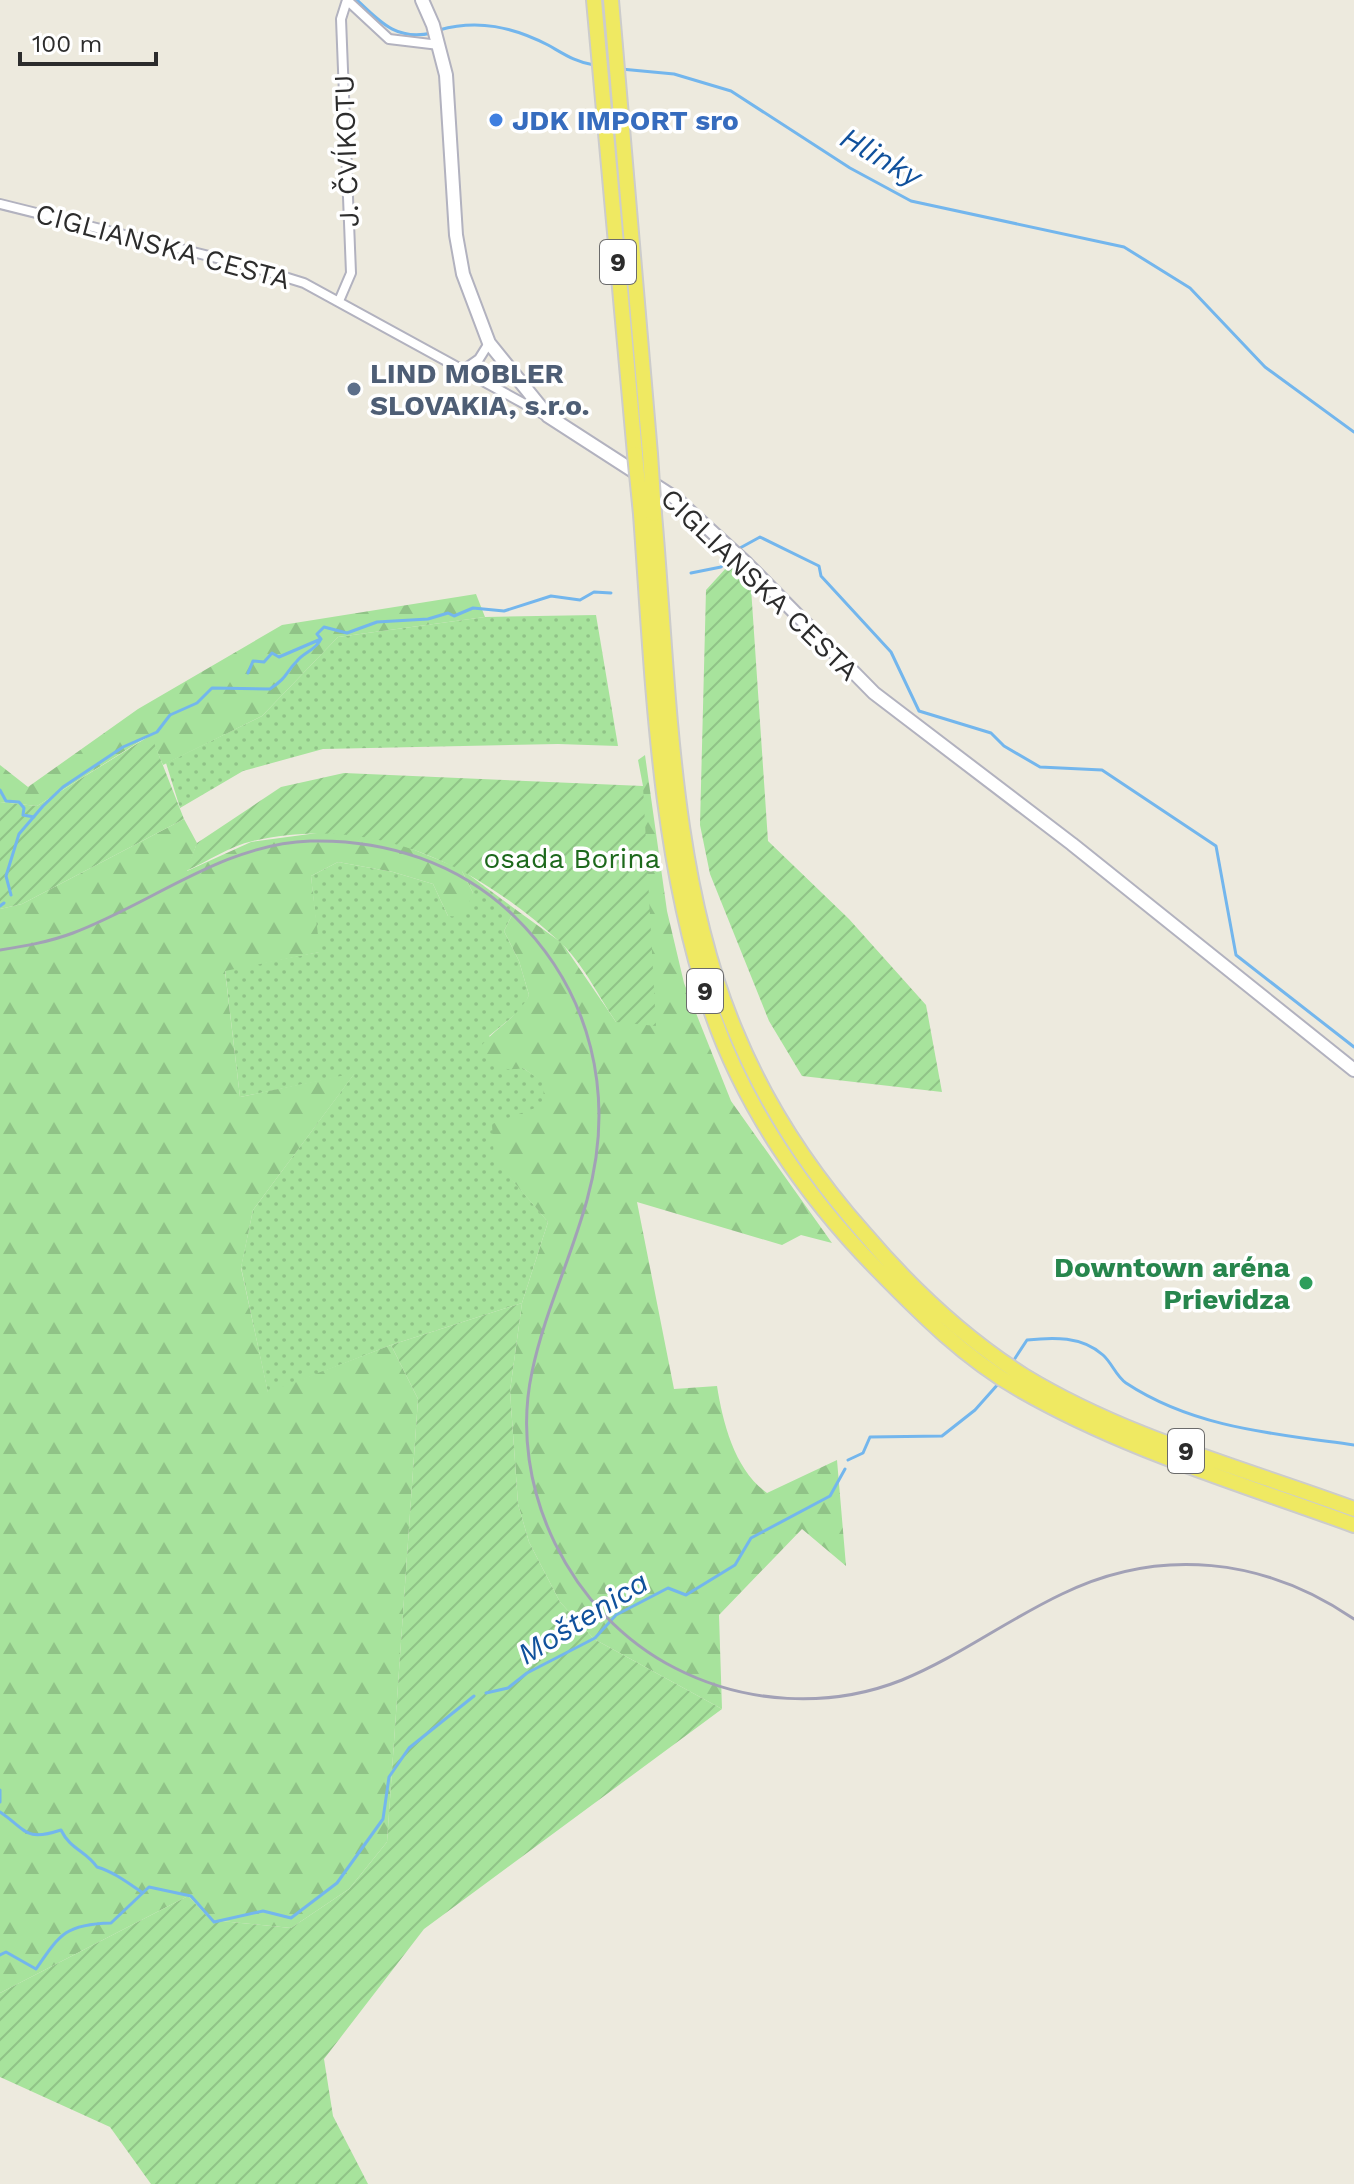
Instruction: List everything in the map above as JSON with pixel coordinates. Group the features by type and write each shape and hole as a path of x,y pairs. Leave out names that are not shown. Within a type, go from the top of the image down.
{"main road":[{"name":"9","path":"594,0 643,454"},
{"name":"9","path":"611,0 671,836 702,981 726,1047 773,1138 813,1197 907,1300 989,1370 1175,1447 1354,1509"},
{"name":"9","path":"648,514 685,832 701,919 734,1028 773,1109 833,1196 916,1289 996,1356 1021,1382 1152,1453 1354,1525"}],"street":[{"path":"347,0 389,39 436,36"},
{"name":"J. ČVÍKOTU","path":"339,301 351,273 341,19 347,0"},
{"path":"422,0 446,75 460,261 473,308 489,343 548,416"},
{"name":"CIGLIANSKA CESTA","path":"0,204 249,266 304,283 548,416 675,498 747,564 874,693 1072,844 1354,1070"},
{"path":"462,371 479,359 489,343"}],"green space":[{"path":"727,567 750,573 768,841 849,919 926,1005 942,1092 802,1076 769,1021 710,874 700,825 706,590"},
{"path":"476,594 485,617 338,637 262,716 163,765 150,735 37,806 0,802 0,765 28,787 138,709 282,625"},
{"path":"596,615 618,746 558,744 323,749 243,771 180,808 166,763 262,716 338,637 485,617"},
{"path":"151,735 184,819 22,904 0,909 0,802 37,806"},
{"path":"645,755 667,911 684,983 731,1101 832,1243 801,1235 782,1245 637,1202 674,1389 717,1386 732,1445 747,1472 767,1493 837,1460 846,1566 802,1529 719,1615 722,1709 594,1639 560,1602 529,1542 518,1504 510,1391 522,1303 548,1222 494,1159 492,1124 543,1105 544,1083 523,1068 498,1066 479,1049 519,1010 529,995 519,961 504,931 515,909 562,943 616,1022 643,786 638,760"},
{"name":"osada Borina","path":"344,773 643,786 656,1026 616,1022 583,970 560,942 492,889 418,851 379,840 339,834 297,834 244,843 186,871 197,843 281,787"},
{"path":"184,819 197,843 187,871 251,842 332,831 395,842 461,869 473,893 463,917 448,916 433,884 393,872 338,862 311,876 320,952 225,971 240,1097 355,1073 253,1210 241,1268 268,1392 391,1345 418,1399 387,1842 349,1889 291,1928 211,1920 188,1896 0,1993 0,909 22,904"},
{"path":"338,862 393,872 433,884 448,916 473,893 461,869 515,909 504,931 519,961 529,995 523,1008 489,1036 523,1068 544,1082 544,1105 495,1159 548,1222 522,1303 391,1345 268,1393 241,1267 253,1210 354,1074 240,1097 225,970 319,952 311,876"},
{"path":"522,1303 510,1391 518,1504 529,1542 560,1602 594,1639 722,1709 424,1929 324,2059 333,2116 368,2184 151,2184 110,2127 0,2077 0,1993 188,1896 211,1920 291,1928 349,1889 387,1842 418,1399 391,1345"}],"waterway":[{"name":"Hlinky","path":"357,0 382,23 399,32 432,33"},
{"name":"Hlinky","path":"439,30 468,25 508,29 575,60 594,65"},
{"name":"Hlinky","path":"621,69 674,74 731,91 850,168 911,201 1124,247 1190,288 1265,367 1354,432"},
{"path":"740,548 760,537 819,566 821,576 891,652 919,711 991,733 1004,746 1040,767 1102,770 1216,846 1236,955 1354,1047"},
{"path":"691,573 721,567 731,557"},
{"path":"11,895 6,876 19,834 63,787 123,747 157,732 170,715 197,703 212,688 270,689 319,643 321,639 317,634 324,627 347,633 377,622 428,619 448,613 454,616 473,608 504,611 551,596 580,600 594,592 611,593"},
{"path":"248,673 253,661 264,662 272,653 279,657 321,639"},
{"path":"0,790 6,801 19,802 24,808 23,815 34,817"},
{"path":"0,906 4,903"},
{"name":"Moštenica","path":"1012,1363 1027,1340 1057,1338 1077,1341 1103,1355 1126,1383 1179,1410 1236,1427 1354,1445"},
{"name":"Moštenica","path":"848,1460 863,1453 870,1437 942,1436 975,1410 999,1383"},
{"name":"Moštenica","path":"486,1693 508,1688 527,1673 595,1638 616,1615 668,1588 686,1595 735,1565 751,1538 830,1496 845,1469"},
{"name":"Moštenica","path":"0,1955 6,1952 36,1969 66,1933 84,1926 111,1923 149,1887 191,1896 214,1922 263,1911 291,1918 337,1883 383,1819 389,1777 409,1748 474,1696"},
{"path":"0,1790 0,1802"},
{"path":"0,1812 21,1829 33,1834 61,1830 69,1842 97,1867 143,1893"}],"railway":[{"path":"0,950 73,933 188,877 247,853 310,841 366,844 420,858 470,882 514,916 541,946 579,1012 591,1048 599,1122 587,1200 543,1329 532,1372 527,1416 529,1460 539,1503 555,1544 577,1582 605,1616 638,1645 675,1668 702,1680 758,1695 787,1698 846,1695 874,1689 923,1671 1042,1604 1099,1579 1136,1569 1174,1565 1211,1566 1248,1572 1285,1583 1320,1598 1354,1619"}],"place":[{"name":"JDK IMPORT sro","path":"496,120"},
{"name":"LIND MOBLER SLOVAKIA, s.r.o.","path":"354,389"},
{"name":"Downtown aréna Prievidza","path":"1306,1283"}]}
